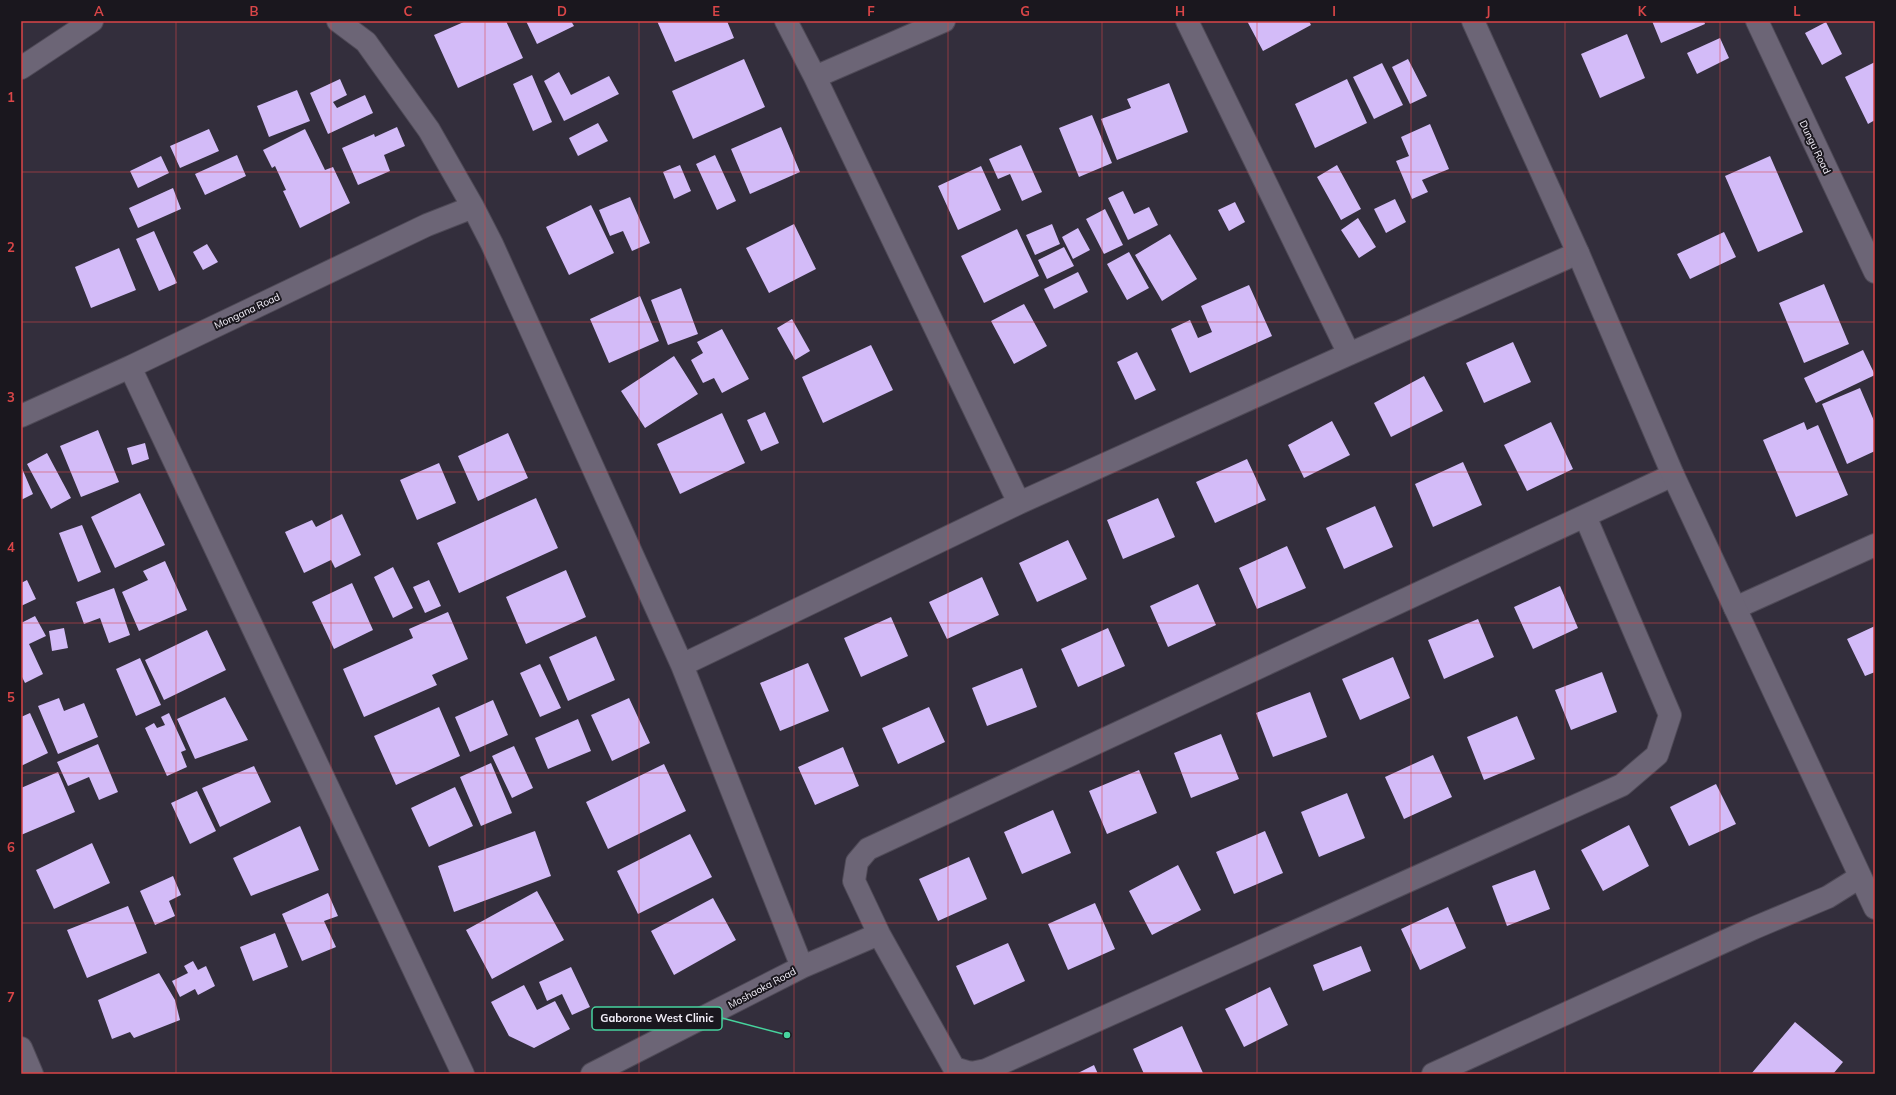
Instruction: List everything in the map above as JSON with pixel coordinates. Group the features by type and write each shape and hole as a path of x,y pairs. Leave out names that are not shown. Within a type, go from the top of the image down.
{"street":[{"path":"21,68 92,21"},
{"path":"338,21 366,42 429,130 473,206 495,251 682,665 802,966"},
{"path":"786,21 815,77 1019,503"},
{"path":"815,77 944,21"},
{"path":"1187,21 1349,354"},
{"path":"1473,21 1578,253 1673,475 1875,908"},
{"name":"Dungu Road","path":"1757,21 1875,272"},
{"name":"Mongana Road","path":"21,416 130,367 420,229 473,206"},
{"path":"682,665 1019,503 1349,354 1578,253"},
{"path":"130,367 463,1074"},
{"path":"1585,516 1670,715 1657,755 1622,785 993,1067 971,1073 954,1068 878,934 854,881 857,862 868,849 1673,475"},
{"path":"1735,608 1875,545"},
{"path":"1433,1074 1747,931 1828,898 1860,877"},
{"name":"Moshaoka Road","path":"592,1074 802,966 878,934"},
{"path":"21,1048 32,1074"}],"building":[{"path":"466,21 506,21 523,58 458,88 434,35"},
{"path":"526,21 571,21 574,26 537,44"},
{"path":"657,21 727,21 734,38 675,62"},
{"path":"1247,21 1309,21 1311,25 1263,51"},
{"path":"1652,21 1704,21 1705,24 1661,43"},
{"path":"1826,22 1842,54 1822,65 1805,33"},
{"path":"1627,34 1645,78 1600,98 1581,54"},
{"path":"1720,38 1729,58 1697,74 1687,53"},
{"path":"744,59 765,107 693,139 672,91"},
{"path":"1408,59 1427,96 1410,104 1392,67"},
{"path":"1875,62 1875,120 1868,124 1845,77"},
{"path":"1382,63 1403,105 1374,119 1353,77"},
{"path":"559,72 571,95 609,76 619,94 564,121 544,81"},
{"path":"532,75 552,122 533,131 513,84"},
{"path":"340,79 347,95 333,102 337,108 365,95 373,113 328,134 310,93"},
{"path":"1347,79 1367,123 1315,148 1295,104"},
{"path":"1169,83 1188,132 1117,160 1101,119 1131,108 1127,99"},
{"path":"297,90 310,121 269,137 257,106"},
{"path":"1092,115 1112,163 1079,177 1059,128"},
{"path":"598,123 608,141 578,156 569,138"},
{"path":"1430,124 1449,169 1422,180 1428,192 1412,199 1396,161 1409,156 1401,137"},
{"path":"397,127 405,146 384,155 390,171 358,185 342,148 374,134 375,137"},
{"path":"781,127 800,172 750,194 731,149"},
{"path":"209,129 219,151 180,168 170,146"},
{"path":"305,129 325,170 333,167 350,203 300,228 283,191 286,190 275,166 272,168 263,150"},
{"path":"1021,145 1042,192 1022,201 1010,174 998,179 989,159"},
{"path":"237,155 246,176 205,195 195,174"},
{"path":"715,155 736,201 717,210 696,164"},
{"path":"161,156 169,173 138,188 130,171"},
{"path":"1770,156 1803,232 1758,252 1725,176"},
{"path":"680,165 691,191 674,199 663,172"},
{"path":"1337,165 1361,209 1341,220 1317,177"},
{"path":"981,166 1001,210 958,230 938,186"},
{"path":"173,188 181,209 138,228 129,208"},
{"path":"1123,191 1134,214 1149,207 1158,225 1128,240 1108,198"},
{"path":"630,197 650,243 632,251 623,231 610,236 599,210"},
{"path":"1395,199 1406,222 1386,233 1374,209"},
{"path":"1235,202 1245,222 1229,231 1218,210"},
{"path":"591,205 614,253 569,275 546,227"},
{"path":"1105,209 1123,245 1104,254 1086,219"},
{"path":"1358,218 1376,247 1359,258 1341,230"},
{"path":"794,224 816,269 769,293 746,248"},
{"path":"1052,224 1060,244 1035,255 1026,235"},
{"path":"1078,228 1090,250 1073,259 1062,237"},
{"path":"1017,229 1039,276 984,303 961,256"},
{"path":"154,231 177,283 159,291 136,239"},
{"path":"1724,232 1736,257 1690,279 1677,254"},
{"path":"1170,234 1197,279 1162,301 1135,255"},
{"path":"207,244 218,262 203,270 193,252"},
{"path":"1064,247 1074,266 1047,279 1038,260"},
{"path":"119,248 136,290 91,308 75,267"},
{"path":"1129,252 1149,288 1127,300 1107,264"},
{"path":"1078,272 1088,292 1054,309 1044,289"},
{"path":"1824,284 1849,344 1804,363 1779,303"},
{"path":"1249,285 1272,336 1190,373 1171,329 1190,320 1198,338 1212,332 1201,306"},
{"path":"681,288 698,334 668,345 651,300"},
{"path":"640,296 659,341 609,363 590,319"},
{"path":"1024,304 1047,346 1014,364 991,321"},
{"path":"792,319 810,351 795,360 777,328"},
{"path":"722,329 749,379 722,393 714,378 703,383 691,360 703,353 697,342"},
{"path":"1513,342 1531,382 1484,403 1466,363"},
{"path":"871,345 893,390 823,423 802,377"},
{"path":"1863,350 1875,375 1816,403 1804,378"},
{"path":"1137,352 1156,390 1135,400 1117,362"},
{"path":"674,356 698,394 645,428 621,391"},
{"path":"1424,376 1443,411 1391,437 1374,403"},
{"path":"1860,388 1875,423 1875,451 1847,464 1822,404"},
{"path":"765,412 779,443 761,451 747,420"},
{"path":"722,413 745,463 680,494 657,444"},
{"path":"1332,421 1350,455 1304,478 1288,445"},
{"path":"1551,422 1573,469 1527,491 1504,445"},
{"path":"1804,422 1807,430 1818,425 1848,495 1796,517 1763,440"},
{"path":"98,430 119,482 81,497 60,446"},
{"path":"508,433 528,478 478,501 458,456"},
{"path":"145,443 149,459 132,465 127,448"},
{"path":"47,453 71,498 51,509 27,464"},
{"path":"1247,459 1266,500 1215,523 1196,482"},
{"path":"1463,462 1482,505 1433,527 1415,484"},
{"path":"439,463 456,503 417,520 400,480"},
{"path":"21,466 33,494 21,500"},
{"path":"140,493 165,545 115,568 91,517"},
{"path":"536,498 558,548 459,593 437,543"},
{"path":"1158,498 1175,537 1123,559 1107,520"},
{"path":"1375,506 1393,547 1344,569 1326,528"},
{"path":"342,514 361,555 335,568 331,560 304,573 285,532 312,520 316,527"},
{"path":"82,525 101,572 78,582 59,533"},
{"path":"1068,540 1087,579 1037,602 1019,563"},
{"path":"1287,546 1306,588 1257,609 1239,568"},
{"path":"165,561 187,610 139,631 122,592 148,580 143,571"},
{"path":"393,567 413,608 393,618 374,577"},
{"path":"566,570 586,617 526,644 506,597"},
{"path":"982,577 999,615 947,639 929,602"},
{"path":"27,580 36,599 21,606 21,583"},
{"path":"429,580 441,606 425,613 413,587"},
{"path":"352,583 373,630 334,649 312,602"},
{"path":"1198,584 1216,625 1168,647 1150,606"},
{"path":"1560,586 1578,628 1533,649 1514,607"},
{"path":"114,588 130,635 109,643 100,618 84,624 76,602"},
{"path":"448,612 468,659 432,675 437,685 364,717 343,669 413,638 409,629"},
{"path":"35,616 46,636 29,644 43,674 25,683 21,675 21,623"},
{"path":"891,617 908,656 861,677 844,638"},
{"path":"1478,619 1494,657 1444,679 1428,640"},
{"path":"1875,626 1875,672 1865,676 1847,639"},
{"path":"64,628 68,648 52,651 49,631"},
{"path":"1108,628 1125,666 1078,687 1061,649"},
{"path":"207,630 226,670 164,700 145,660"},
{"path":"596,636 615,680 568,701 549,657"},
{"path":"1393,657 1410,698 1360,720 1342,679"},
{"path":"140,658 161,705 136,716 116,669"},
{"path":"808,663 829,711 780,731 760,683"},
{"path":"540,664 561,708 540,717 520,673"},
{"path":"1022,668 1037,707 987,726 972,688"},
{"path":"1602,672 1617,712 1571,730 1555,690"},
{"path":"1310,692 1327,737 1273,757 1256,713"},
{"path":"225,697 248,740 195,759 177,719"},
{"path":"59,698 64,711 84,703 98,737 58,754 38,706"},
{"path":"629,698 650,743 612,761 591,715"},
{"path":"493,700 508,735 470,752 455,717"},
{"path":"439,707 460,756 396,785 374,736"},
{"path":"929,707 945,742 898,764 882,728"},
{"path":"30,713 48,753 21,766 21,717"},
{"path":"169,713 186,750 181,752 187,767 167,776 145,728 154,723 157,728 165,725 161,717"},
{"path":"1517,716 1535,759 1484,780 1467,737"},
{"path":"578,719 591,751 548,769 535,738"},
{"path":"1221,734 1239,779 1191,798 1174,753"},
{"path":"98,744 118,792 99,800 89,777 68,786 57,762"},
{"path":"514,746 533,788 512,798 492,756"},
{"path":"843,747 859,786 815,805 798,767"},
{"path":"1433,755 1452,797 1404,819 1385,777"},
{"path":"491,763 512,813 481,826 460,777"},
{"path":"664,764 686,811 608,849 586,802"},
{"path":"254,766 271,802 220,827 202,788"},
{"path":"1139,770 1157,813 1107,834 1089,791"},
{"path":"58,772 75,812 21,835 21,788"},
{"path":"1716,784 1736,824 1689,846 1670,807"},
{"path":"455,787 473,826 429,847 411,808"},
{"path":"197,791 216,831 190,844 171,803"},
{"path":"1347,793 1365,838 1319,857 1301,812"},
{"path":"1053,810 1071,853 1022,874 1004,832"},
{"path":"1629,825 1649,866 1603,891 1581,850"},
{"path":"300,826 319,870 251,896 233,858"},
{"path":"535,831 551,876 454,912 438,866"},
{"path":"1265,831 1283,873 1234,894 1216,852"},
{"path":"690,834 712,877 638,914 617,871"},
{"path":"92,843 110,883 54,909 36,870"},
{"path":"969,857 987,899 938,921 919,879"},
{"path":"1178,865 1201,910 1152,935 1129,891"},
{"path":"1535,870 1550,909 1507,926 1492,886"},
{"path":"173,876 181,895 169,901 175,916 155,925 140,891"},
{"path":"537,891 564,940 492,979 466,930"},
{"path":"328,893 338,916 324,921 336,947 302,961 282,914"},
{"path":"713,898 736,940 674,975 651,931"},
{"path":"1095,903 1115,949 1068,970 1048,924"},
{"path":"128,906 147,953 87,978 67,930"},
{"path":"1448,907 1466,948 1420,970 1401,929"},
{"path":"275,933 288,967 253,981 240,947"},
{"path":"1008,943 1025,981 974,1005 956,966"},
{"path":"1361,946 1371,971 1323,991 1313,965"},
{"path":"193,961 198,970 206,966 215,986 198,995 195,989 180,997 172,981 188,973 184,966"},
{"path":"571,967 590,1007 572,1015 562,994 547,1001 539,982"},
{"path":"159,973 175,1000 180,1020 134,1038 130,1032 112,1039 98,1000"},
{"path":"524,985 537,1010 555,1001 570,1029 534,1048 509,1036 491,1002"},
{"path":"1270,987 1288,1025 1244,1047 1225,1009"},
{"path":"1795,1022 1843,1062 1833,1074 1751,1074"},
{"path":"1182,1026 1203,1073 1144,1074 1133,1049"},
{"path":"1094,1065 1098,1074 1076,1074"}],"place":[{"name":"Gaborone West Clinic","path":"787,1035"}]}
